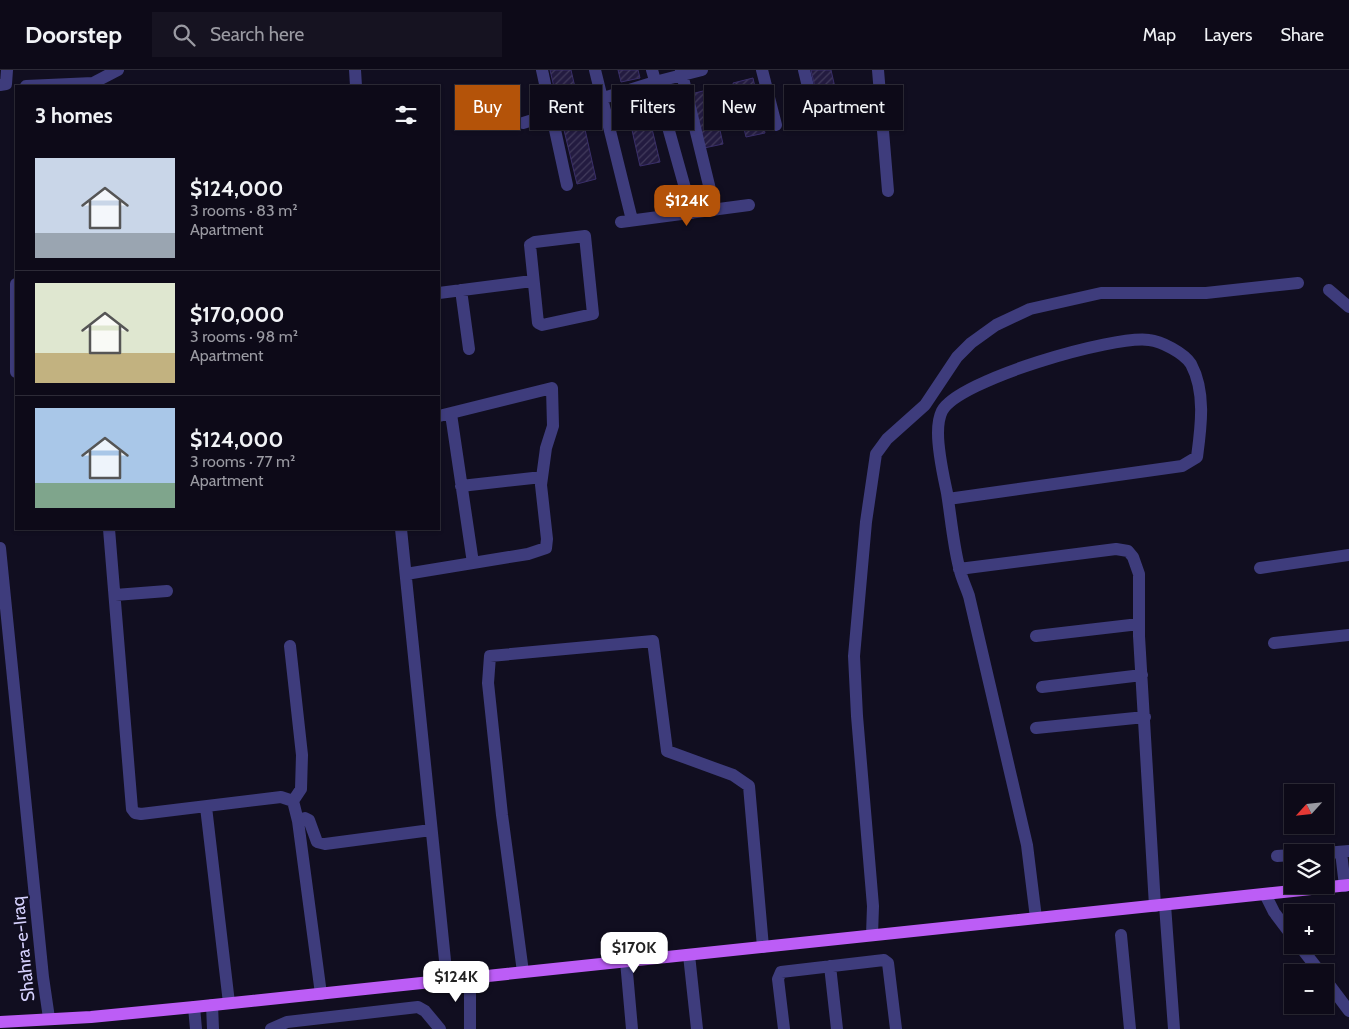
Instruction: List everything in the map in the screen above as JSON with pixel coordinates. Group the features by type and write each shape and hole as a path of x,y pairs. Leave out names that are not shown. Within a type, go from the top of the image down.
{"main road":[{"path":"0,1022 91,1017 194,1008 689,954 1347,886"}],"street":[{"path":"0,86 6,84 8,80 7,70"},
{"path":"48,85 93,83 118,70"},
{"path":"355,70 356,85"},
{"path":"542,70 545,85"},
{"path":"596,70 599,85"},
{"path":"702,70 653,76 602,99 627,221 749,206"},
{"path":"762,70 776,125"},
{"path":"804,70 808,85"},
{"path":"878,70 879,85"},
{"path":"681,73 715,210"},
{"path":"653,76 692,213"},
{"path":"523,123 530,121"},
{"path":"555,130 567,185"},
{"path":"882,130 888,190"},
{"path":"585,236 593,314 542,325 538,323 532,280 530,245 534,242 585,236"},
{"path":"440,293 532,280"},
{"path":"872,935 872,906 856,716 854,656 866,522 876,454 887,439 925,405 957,357 970,343 996,325 1030,309 1101,294 1206,293 1298,283"},
{"path":"461,290 469,349"},
{"path":"1329,290 1349,307"},
{"path":"948,499 1182,466 1192,461 1197,457 1201,416 1200,392 1191,364 1186,358 1158,342 1126,340 1039,360 950,401 940,417 938,432 948,499 959,569 969,596 1027,845 1036,918"},
{"path":"406,574 528,554 546,548 547,539 542,477 553,426 552,388 445,415 461,486 473,563"},
{"path":"461,486 542,477"},
{"path":"109,530 132,809 135,813 141,814 281,797 293,801"},
{"path":"401,530 447,980"},
{"name":"Shahra-e-Iraq","path":"0,548 43,977 49,1018"},
{"path":"959,569 1124,549 1133,557 1137,564 1145,718 1160,905 1174,1029"},
{"path":"1260,568 1349,555"},
{"path":"115,595 167,591"},
{"path":"1036,636 1139,624"},
{"path":"1274,643 1349,635"},
{"path":"523,972 502,815 488,683 490,656 653,641 667,751 733,775 749,786 763,947"},
{"path":"290,646 302,755 301,788 293,801 298,821 321,994"},
{"path":"1042,687 1142,674"},
{"path":"1036,728 1145,718"},
{"path":"206,807 229,1003"},
{"path":"298,821 305,818 309,820 316,842 325,844 432,830"},
{"path":"1345,851 1347,886"},
{"path":"1277,856 1284,856"},
{"path":"1265,894 1274,912 1284,925"},
{"path":"1121,935 1130,1029"},
{"path":"689,954 697,1029"},
{"path":"1306,954 1314,964"},
{"path":"784,1029 779,974 781,972 884,960 888,963 896,1029"},
{"path":"626,961 632,1029"},
{"path":"830,966 837,1029"},
{"path":"470,978 470,1029"},
{"path":"1334,991 1349,1011"},
{"path":"212,1006 213,1029"},
{"path":"271,1029 287,1022 418,1007 440,1029"},
{"path":"194,1008 196,1029"}],"building":[{"path":"550,70 571,70 574,85 554,85"},
{"path":"618,70 638,70 640,78 621,82"},
{"path":"811,70 831,70 834,85 814,85"},
{"path":"753,78 755,85 733,85 733,83"},
{"path":"704,91 704,130 720,130 723,144 704,148 694,106 694,93"},
{"path":"564,130 585,130 596,179 577,184"},
{"path":"632,130 652,130 660,162 640,166"},
{"path":"744,130 764,130 765,133 746,137"}]}
